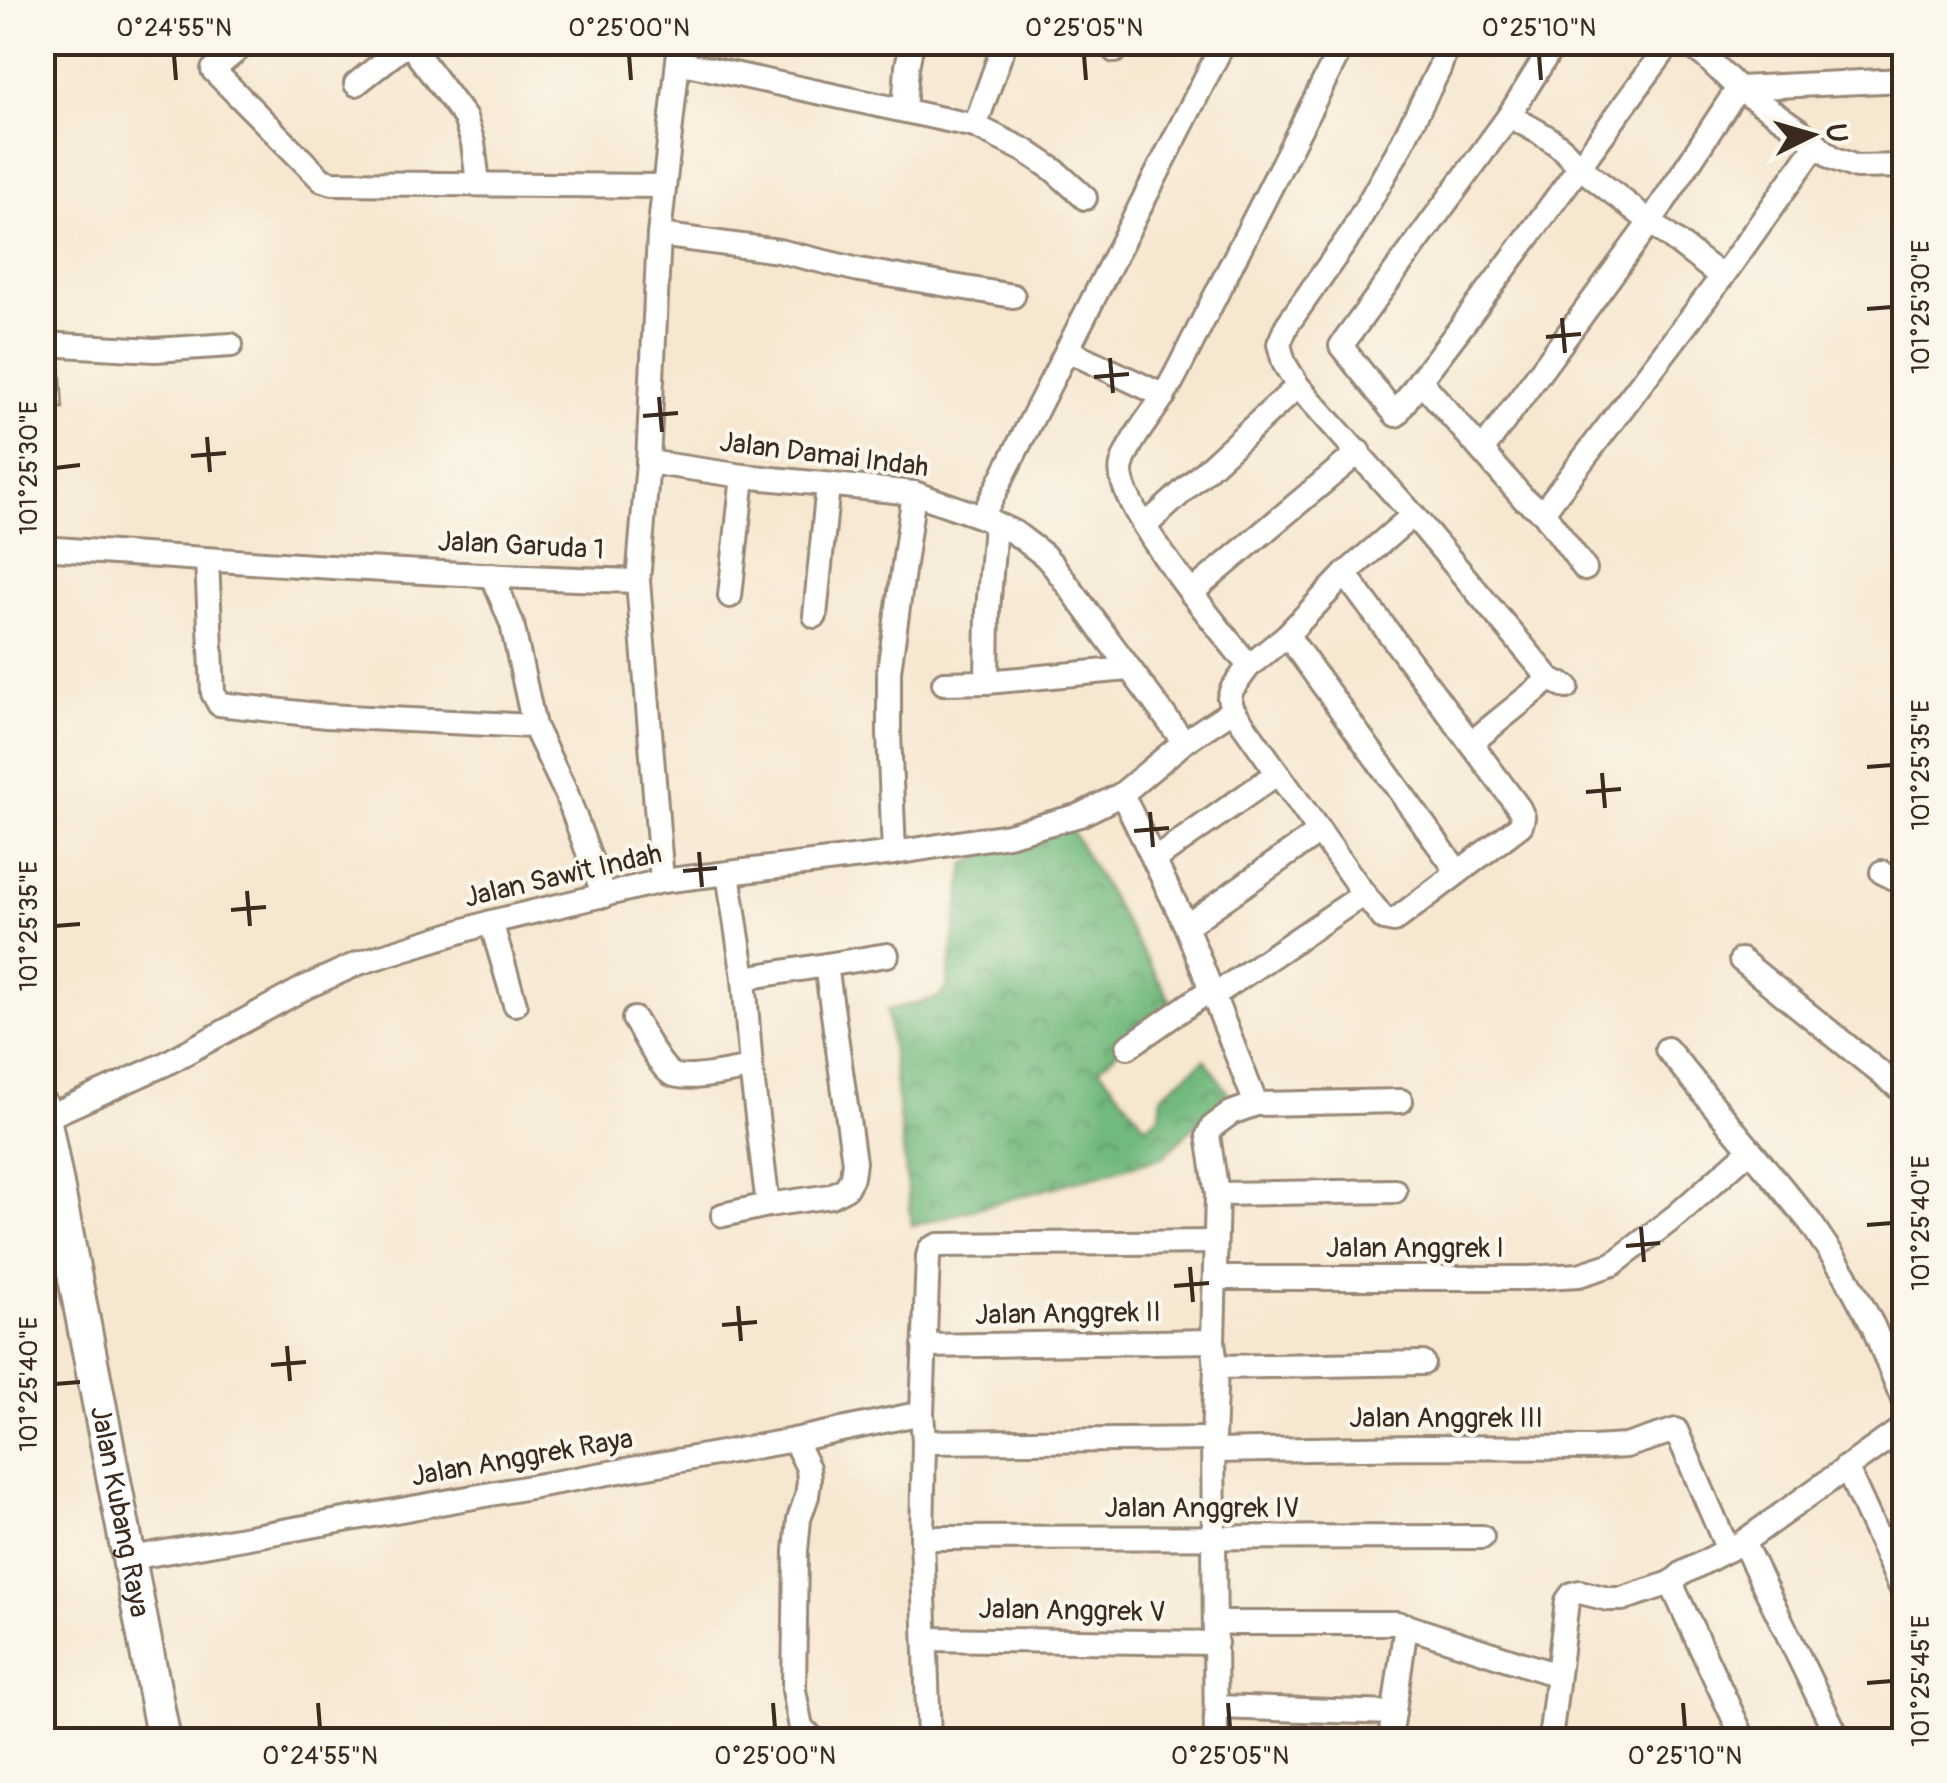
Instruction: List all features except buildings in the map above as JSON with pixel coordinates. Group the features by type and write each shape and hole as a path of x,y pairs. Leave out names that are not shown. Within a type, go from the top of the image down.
{"highway":[{"name":"Jalan Kubang Raya","path":"44,1112 164,1740"}],"street":[{"path":"247,42 213,70 322,180 663,186"},
{"path":"904,110 912,42"},
{"path":"975,126 1004,42"},
{"path":"987,682 988,520 1067,350 1224,42"},
{"path":"1250,666 1191,593 1145,526 1121,482 1121,467 1164,396 1344,42"},
{"path":"1555,42 1509,116 1341,346 1396,414 1671,42"},
{"path":"1688,42 1713,50 1738,88 1833,158 1856,167 1904,166"},
{"path":"356,84 408,43 465,118 478,182"},
{"path":"1445,43 1439,68 1379,184 1350,234 1287,325 1279,344 1284,363 1298,386 1559,683 1472,743"},
{"path":"679,52 975,126 1026,151 1085,198"},
{"name":"Jalan Garuda 1","path":"42,548 492,576 638,581 659,235 679,52"},
{"path":"1738,88 1904,80"},
{"path":"1482,451 1651,221 1738,88"},
{"path":"1509,116 1567,151 1578,166 1722,277"},
{"path":"1543,512 1722,277 1817,144"},
{"path":"659,235 779,250 859,270 1013,296"},
{"path":"42,344 141,350 231,345"},
{"path":"1067,350 1164,396"},
{"path":"1420,380 1524,499 1543,512 1585,568"},
{"path":"1145,526 1298,386"},
{"path":"1191,593 1359,452"},
{"name":"Jalan Damai Indah","path":"648,462 914,494 1015,533 1044,554 1184,742"},
{"path":"730,596 743,476"},
{"path":"815,616 828,485"},
{"path":"894,853 889,671 914,494"},
{"path":"1345,574 1520,808 1523,818 1521,824 1394,921 1384,919 1364,894 1233,710 1229,698 1250,666 1287,635 1345,574 1414,515"},
{"path":"206,560 213,693 219,704 326,716 534,726"},
{"path":"492,576 512,624 534,726 566,793 604,896"},
{"path":"638,581 662,881"},
{"path":"1287,635 1458,872"},
{"path":"944,683 1128,668"},
{"name":"Jalan Sawit Indah","path":"44,1112 165,1064 254,1014 359,964 491,922 662,881 1008,836 1080,815 1122,794 1184,742 1233,710"},
{"path":"1154,860 1278,773"},
{"path":"1122,794 1186,926 1252,1094"},
{"path":"1186,926 1319,832"},
{"path":"1882,872 1904,883"},
{"path":"728,873 744,978 768,1205"},
{"path":"1128,1047 1364,894"},
{"path":"491,922 515,1004"},
{"path":"744,978 886,954"},
{"path":"1742,960 1904,1092"},
{"path":"723,1214 831,1196 846,1188 852,1176 854,1162 826,965"},
{"path":"634,1019 674,1076 751,1068"},
{"path":"1667,1049 1810,1222 1845,1274 1873,1326 1904,1402"},
{"path":"1216,1740 1216,1367 1212,1341 1217,1194 1208,1134 1252,1094 1401,1101"},
{"name":"Jalan Anggrek I","path":"1216,1278 1579,1275 1613,1264 1750,1150"},
{"path":"1217,1194 1395,1191"},
{"path":"928,1740 922,1413 930,1248 1215,1242"},
{"name":"Jalan Anggrek II","path":"924,1346 1212,1341"},
{"path":"1216,1367 1423,1363"},
{"name":"Jalan Anggrek Raya","path":"131,1558 794,1440 922,1413"},
{"path":"1550,1740 1567,1601 1572,1594 1622,1599 1671,1582 1735,1546 1904,1427"},
{"name":"Jalan Anggrek III","path":"924,1442 1592,1448 1626,1446 1676,1430 1735,1546"},
{"path":"794,1440 808,1468 809,1480 808,1496 799,1518 794,1592 794,1690 804,1736"},
{"path":"1846,1467 1904,1594"},
{"name":"Jalan Anggrek IV","path":"922,1538 1482,1538"},
{"path":"1735,1546 1839,1740"},
{"path":"1671,1582 1744,1740"},
{"name":"Jalan Anggrek V","path":"926,1639 1216,1633 1397,1623 1557,1675"},
{"path":"1390,1740 1406,1625"},
{"path":"1218,1707 1394,1713"}],"green space":[{"path":"1063,826 1071,830 1172,1003 1099,1068 1146,1126 1160,1115 1162,1095 1205,1059 1228,1093 1163,1157 912,1226 887,1010 938,998 947,987 965,864"}]}
